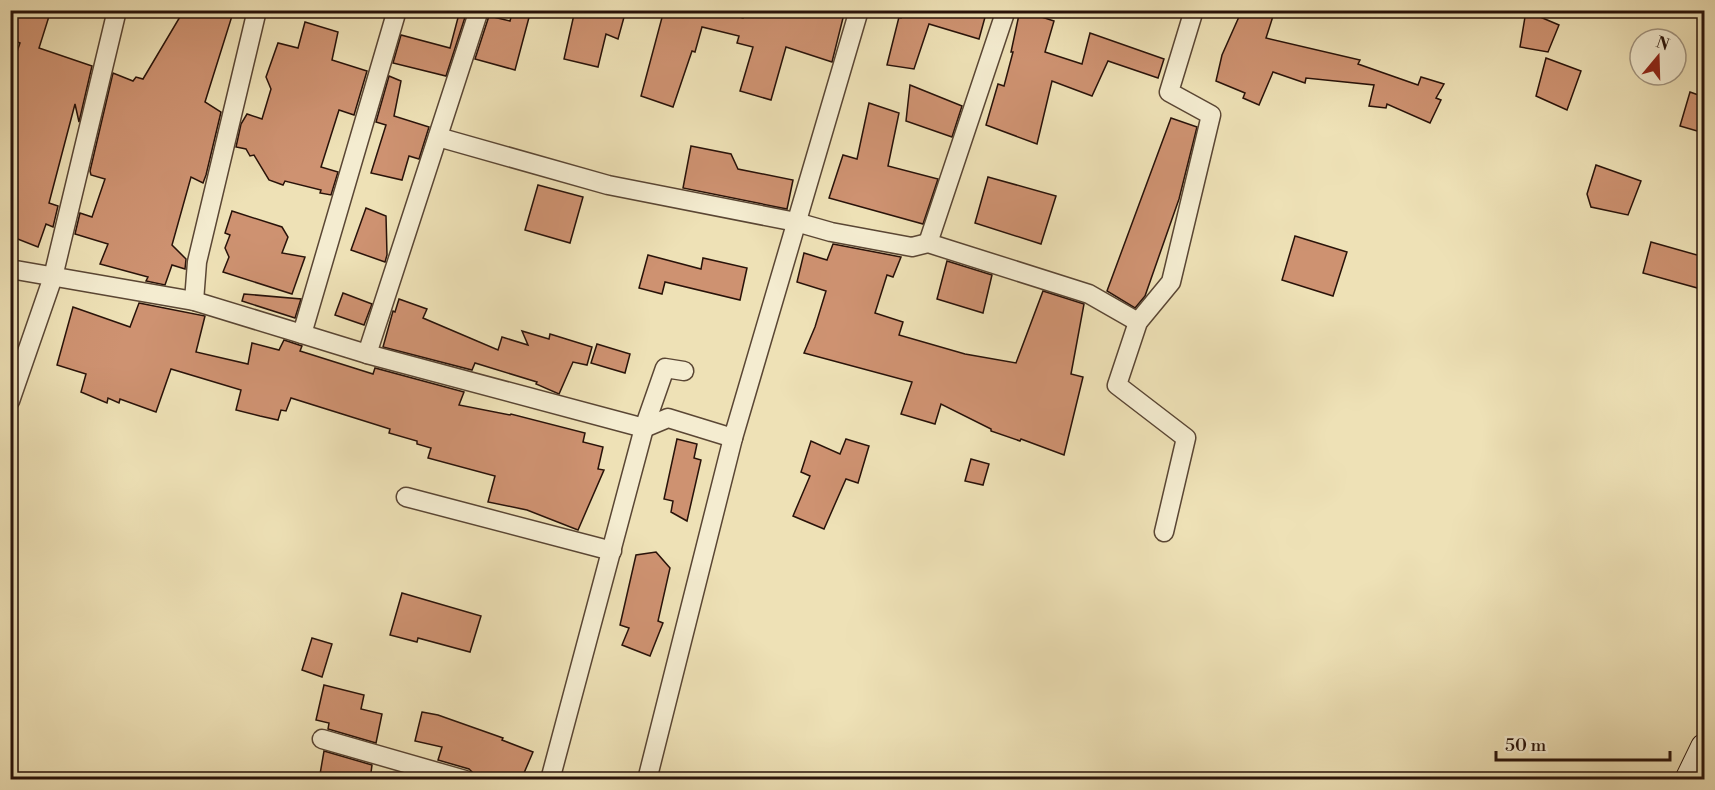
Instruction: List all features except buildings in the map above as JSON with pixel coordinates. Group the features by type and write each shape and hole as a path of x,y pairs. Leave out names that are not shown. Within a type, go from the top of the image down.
{"main road":[{"path":"1688,780 1704,747"}],"street":[{"path":"10,401 53,278 117,10"},
{"path":"194,300 197,262 256,10"},
{"path":"302,334 397,10"},
{"path":"366,354 479,10"},
{"path":"647,780 733,438 859,10"},
{"path":"928,243 1006,10"},
{"path":"1164,532 1186,438 1117,385 1138,322 1171,282 1212,115 1169,92 1194,10"},
{"path":"438,137 608,185 912,247 928,243 1089,294 1138,322"},
{"path":"10,269 194,300 366,354 644,428 668,418 733,438"},
{"path":"550,780 644,428 665,368 684,371"},
{"path":"406,497 612,551"},
{"path":"322,739 465,780"}]}
